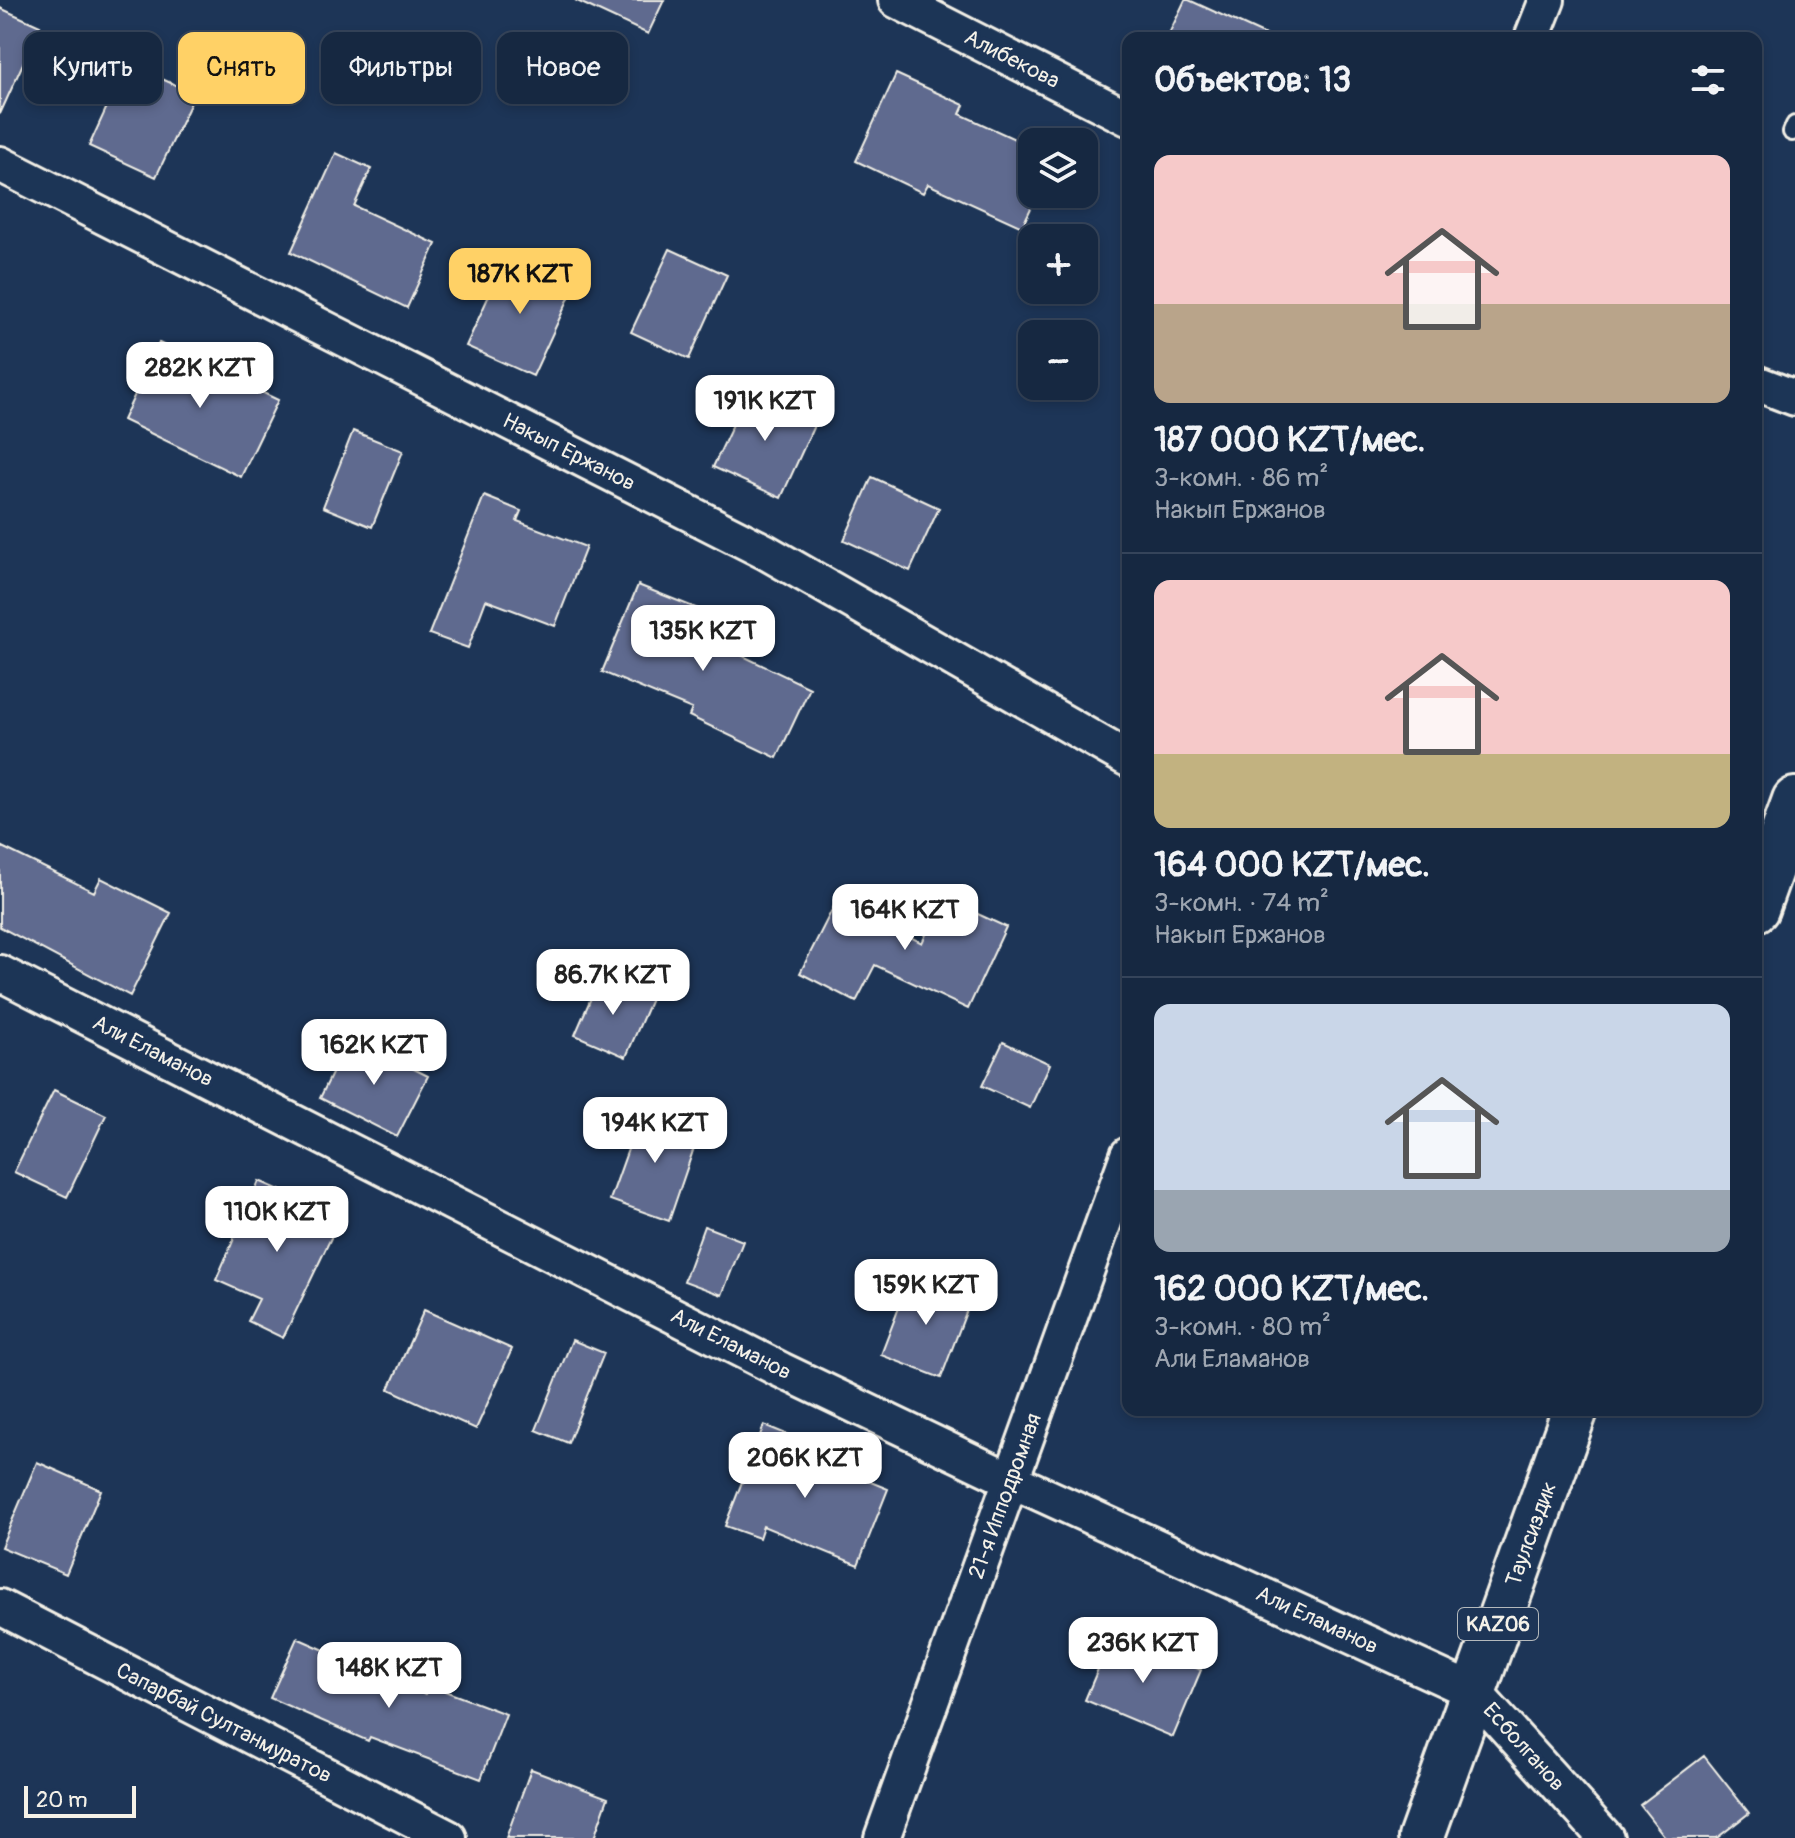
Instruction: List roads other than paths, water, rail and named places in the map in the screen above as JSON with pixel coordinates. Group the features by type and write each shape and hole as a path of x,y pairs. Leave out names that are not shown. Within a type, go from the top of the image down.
{"main road":[{"path":"1762,892 1795,800"},
{"name":"Таулсиздик","path":"1421,1838 1573,1416"}],"street":[{"name":"Алибекова","path":"896,0 1122,115"},
{"path":"1534,32 1547,0"},
{"name":"Накып Ержанов","path":"0,164 766,552 1122,756"},
{"path":"1762,385 1795,398"},
{"name":"Али Еламанов","path":"0,973 767,1362 1011,1480 1474,1692"},
{"name":"21-я Ипподромная","path":"882,1838 1122,1172"},
{"name":"Сапарбай Султанмуратов","path":"0,1607 449,1838"},
{"name":"Есболганов","path":"1474,1692 1606,1838"}]}
